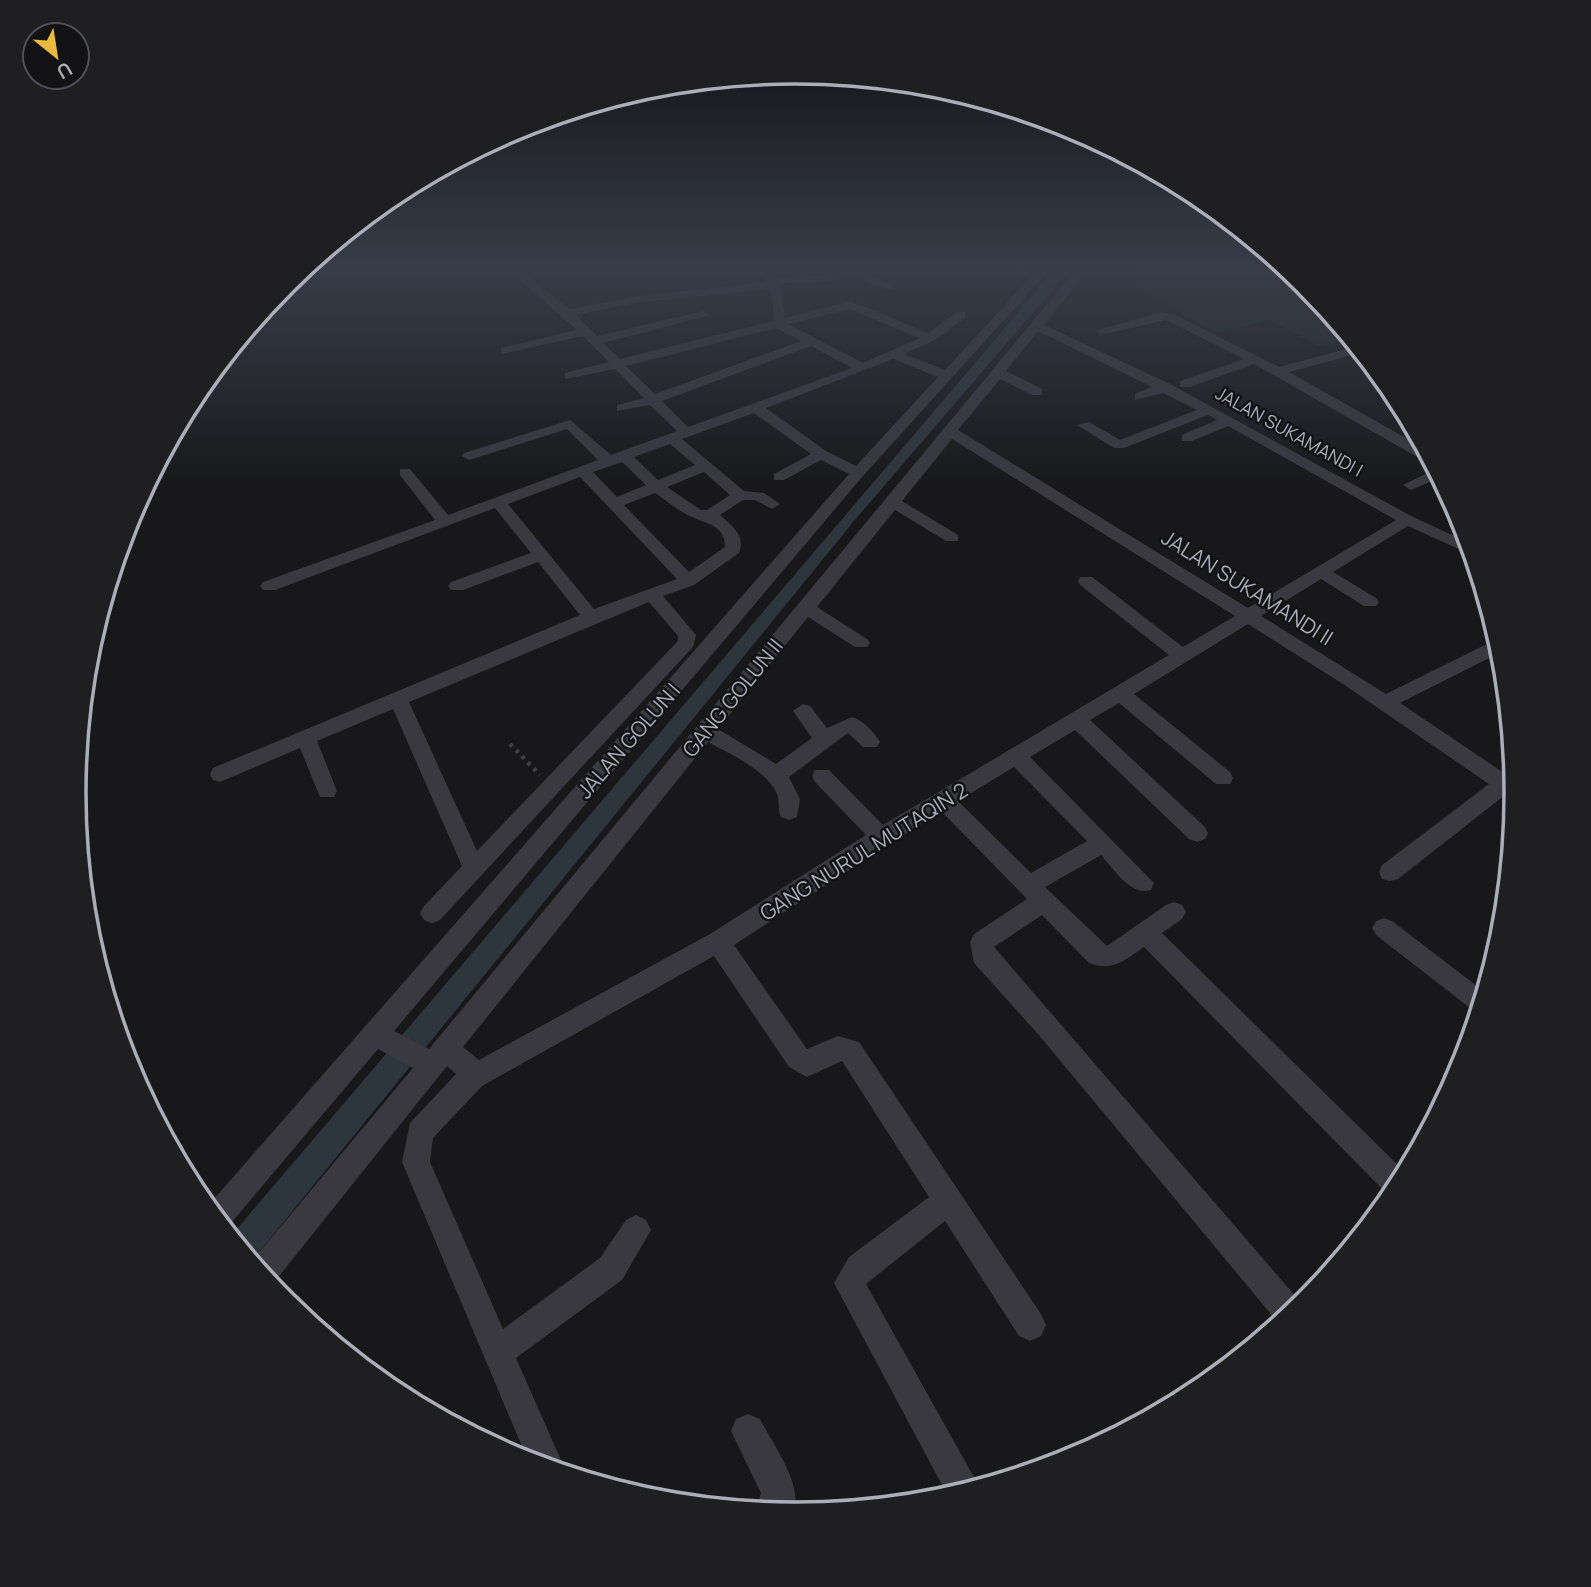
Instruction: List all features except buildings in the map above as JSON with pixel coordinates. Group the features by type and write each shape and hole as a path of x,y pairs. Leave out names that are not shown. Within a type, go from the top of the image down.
{"street":[{"path":"505,351 565,341"},
{"path":"594,341 653,400 680,437 706,466 740,495"},
{"path":"570,376 702,341"},
{"path":"269,586 680,437 863,368 923,341"},
{"name":"JALAN GOLUN I","path":"223,1211 380,1037 858,473 972,376 996,341"},
{"name":"GANG GOLUN II","path":"267,1266 432,1057 706,732 948,430 972,376 1017,341"},
{"name":"JALAN SUKAMANDI I","path":"1069,341 1165,387 1407,520 1459,545"},
{"path":"1217,341 1278,372 1416,450"},
{"path":"622,408 653,400 810,342 863,368"},
{"path":"1278,372 1350,352"},
{"path":"895,355 1037,392"},
{"path":"1185,384 1254,360"},
{"path":"1140,397 1165,387"},
{"path":"756,408 821,454 858,473"},
{"path":"1084,425 1119,444 1209,410"},
{"path":"1187,438 1228,421"},
{"path":"220,774 397,697 591,617 688,581 733,549 733,539 729,531 710,515 697,514 617,460 570,424 468,456"},
{"name":"JALAN SUKAMANDI II","path":"948,430 1248,615 1505,784"},
{"path":"1391,436 1405,432"},
{"path":"779,477 821,454"},
{"path":"616,503 706,466"},
{"path":"405,472 445,522"},
{"path":"584,472 688,581"},
{"path":"1411,485 1430,477"},
{"path":"710,515 740,495 759,496 772,504"},
{"path":"891,501 952,538"},
{"path":"499,503 591,617"},
{"name":"GANG NURUL MUTAQIN 2","path":"421,1133 440,1108 473,1077 718,942 881,837 1407,520"},
{"path":"457,586 542,555"},
{"path":"1321,572 1370,602"},
{"path":"1086,581 1183,656"},
{"path":"432,914 687,643 687,635 652,594"},
{"path":"806,608 861,643"},
{"path":"1385,703 1490,650"},
{"path":"1121,694 1223,778"},
{"path":"397,697 474,869"},
{"path":"803,711 813,727 825,738"},
{"path":"1077,720 1197,833"},
{"path":"775,776 825,738 852,724 870,742"},
{"path":"706,732 752,758 775,776 788,793 789,811"},
{"path":"306,738 327,791"},
{"path":"1017,757 1143,883"},
{"path":"822,776 881,837"},
{"path":"1390,872 1505,792"},
{"path":"944,801 1036,894 1104,957 1110,957 1174,912"},
{"path":"1102,843 1036,894 982,942 983,955 1285,1307"},
{"path":"1384,928 1474,999"},
{"path":"1144,932 1392,1178"},
{"path":"718,942 798,1058 807,1064 838,1048 850,1051 1030,1325"},
{"path":"380,1037 470,1069 473,1077"},
{"path":"380,1126 405,1124 421,1133 416,1162 543,1456"},
{"path":"948,1201 860,1268 849,1283 960,1483"},
{"path":"499,1351 611,1269 636,1230"},
{"path":"748,1431 778,1491 778,1502"}],"path":[{"path":"510,744 552,788"}],"shaded area":[{"path":"994,341 1008,341 854,521 257,1255 237,1229"},
{"path":"1309,341 1342,342 1318,346"}]}
